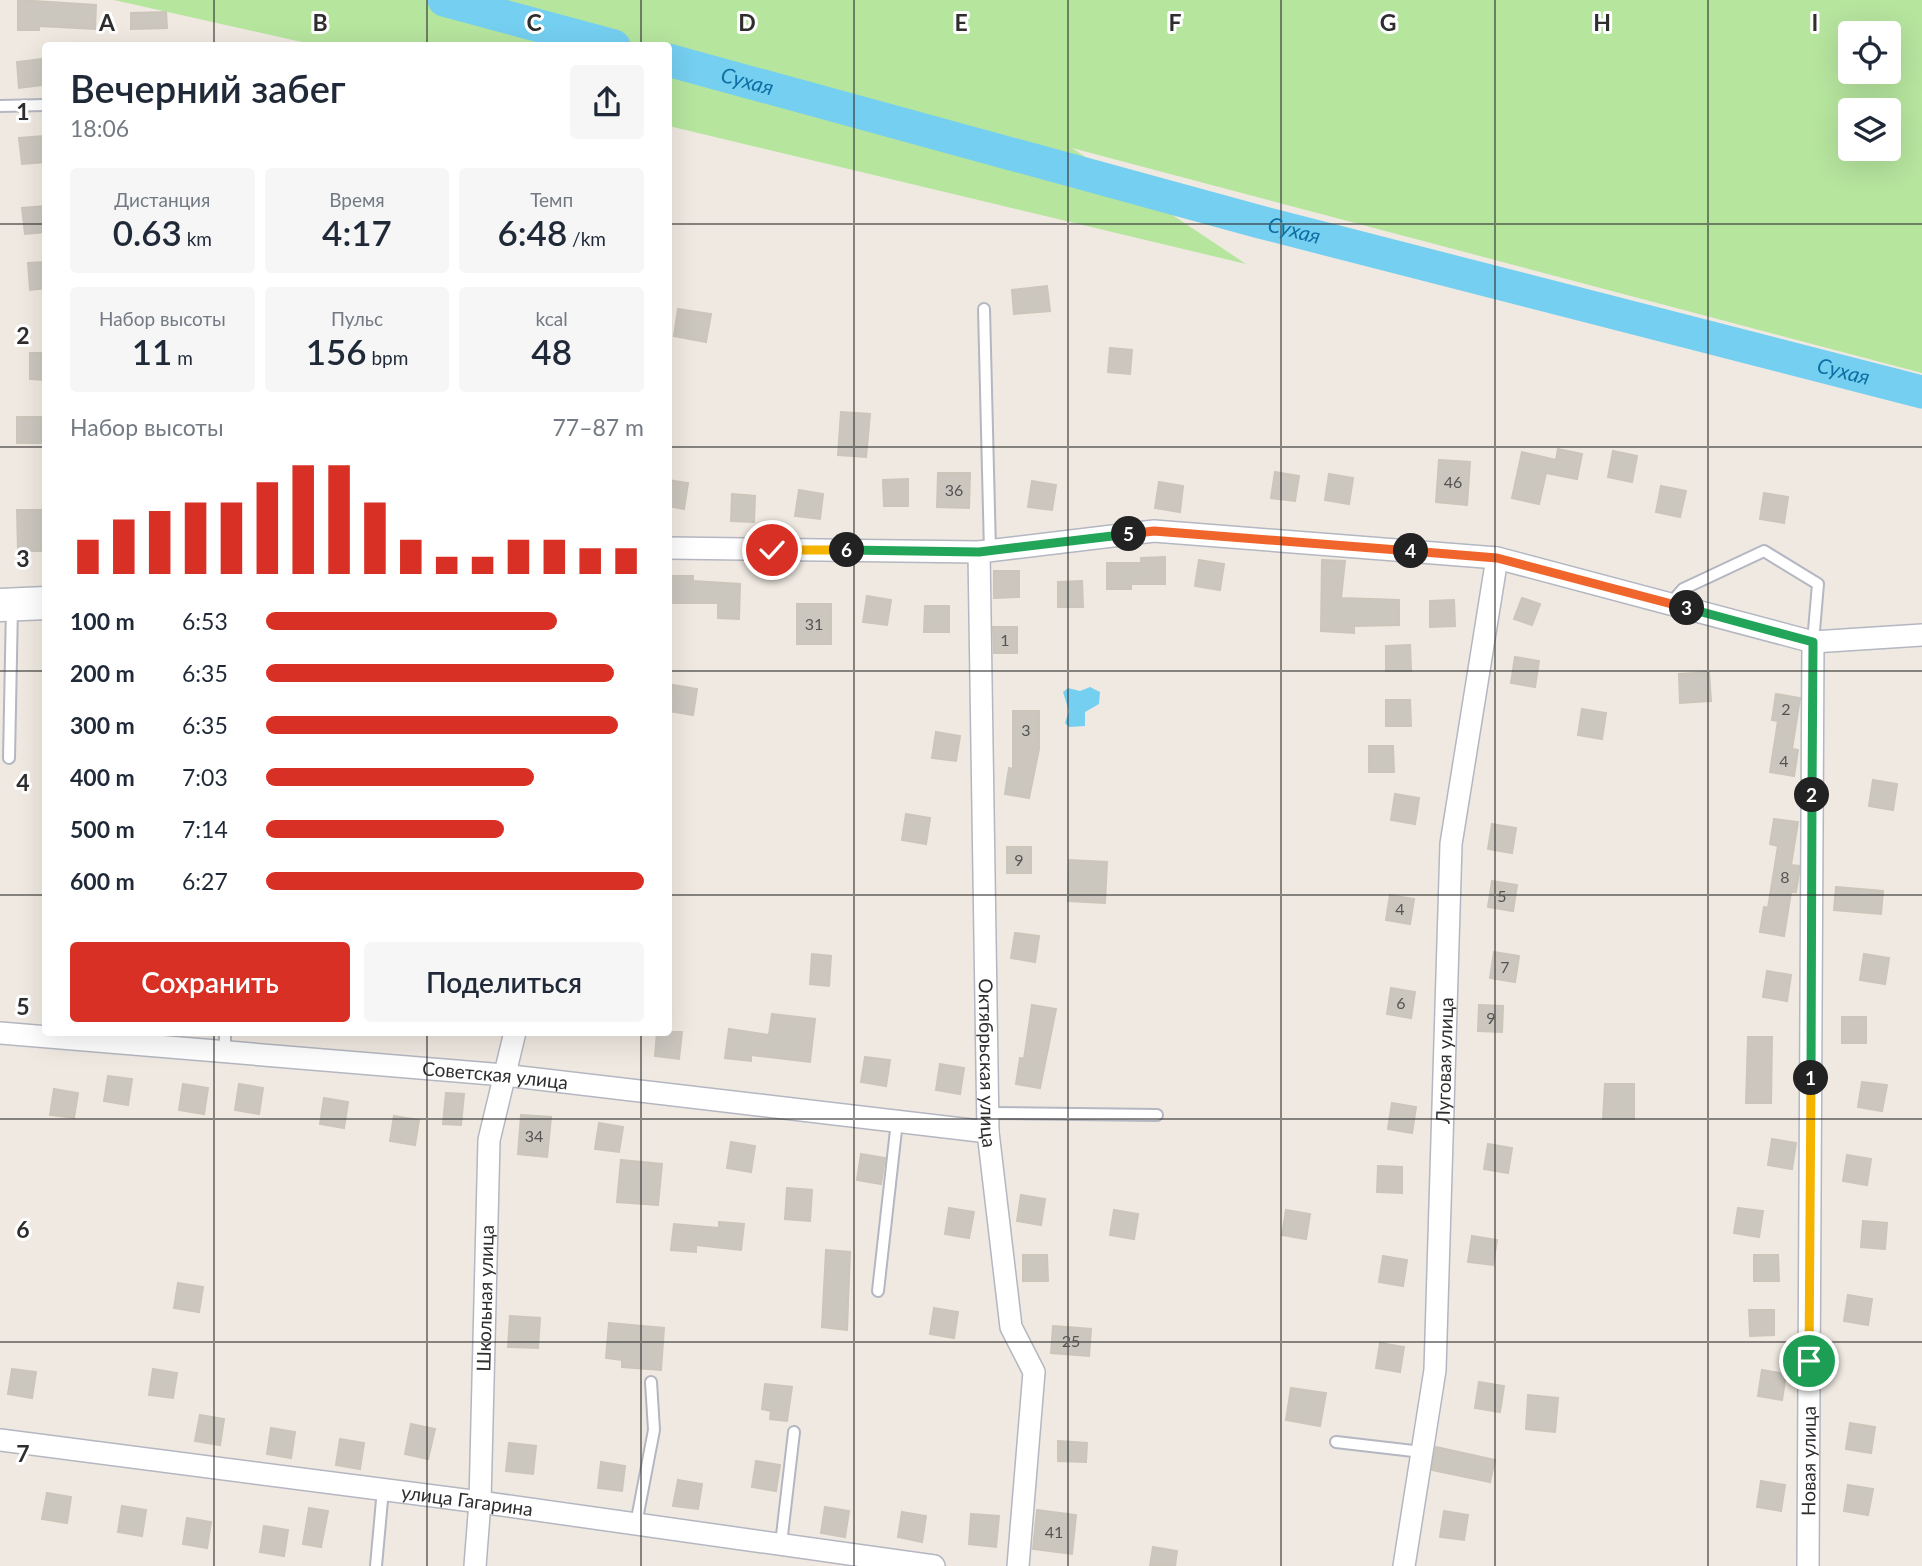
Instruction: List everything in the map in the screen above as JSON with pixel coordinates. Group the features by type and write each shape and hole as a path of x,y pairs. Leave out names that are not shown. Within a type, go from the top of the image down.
{"street":[{"path":"672,548 984,552 1154,531 1497,558 1813,642 1922,635"},
{"name":"Октябрьская улица","path":"984,552 988,1122 1012,1327 1034,1372 1018,1566"},
{"name":"Луговая улица","path":"1404,1566 1435,1370 1451,844 1497,558"},
{"path":"6,605 42,603"},
{"name":"Новая улица","path":"1808,1566 1813,642"},
{"name":"Советская улица","path":"0,1033 42,1035"},
{"name":"Советская улица","path":"75,1036 225,1042 897,1121 988,1122"},
{"name":"Школьная улица","path":"475,1566 480,1502 489,1140 514,1036"},
{"name":"улица Гагарина","path":"0,1440 480,1502 934,1566"}],"lane":[{"path":"0,106 42,105"},
{"path":"984,309 984,552"},
{"path":"1670,604 1683,589 1764,551 1818,584 1813,642"},
{"path":"6,605 9,758"},
{"path":"988,1122 1157,1115"},
{"path":"878,1291 897,1121"},
{"path":"636,1524 654,1430 651,1382"},
{"path":"781,1545 794,1432"},
{"path":"1336,1442 1422,1452"},
{"path":"376,1566 383,1489"}],"green space":[{"path":"114,0 1922,0 1922,373 1072,148 1246,264 672,127 672,42 302,42"}],"water":[{"path":"1090,687 1100,692 1099,704 1085,712 1085,726 1069,727 1065,723 1069,711 1063,692 1068,688 1080,691"}],"building":[{"path":"18,0 96,5 95,29 39,26 39,30 18,30"},
{"path":"166,12 167,28 131,29 131,13"},
{"path":"41,59 42,85 19,88 17,62"},
{"path":"42,136 42,162 22,164 19,138"},
{"path":"42,206 42,232 25,234 22,208"},
{"path":"42,262 42,288 30,290 28,263"},
{"path":"1047,286 1050,311 1014,314 1012,290"},
{"path":"678,309 711,314 706,342 674,336"},
{"path":"1110,348 1132,350 1130,374 1108,372"},
{"path":"30,353 42,353 42,380 30,379"},
{"path":"841,412 870,414 866,457 838,455"},
{"path":"17,417 42,417 41,443 17,443"},
{"path":"1558,449 1582,454 1577,479 1546,473 1539,504 1512,498 1522,452 1556,460"},
{"path":"1613,451 1637,456 1632,482 1608,477"},
{"path":"1439,460 1470,462 1467,505 1436,502"},
{"path":"1275,472 1299,476 1295,501 1271,498"},
{"path":"938,473 970,473 969,508 937,507"},
{"path":"1329,474 1353,478 1349,504 1325,500"},
{"path":"908,479 908,506 884,506 883,480"},
{"path":"672,481 688,483 684,509 672,507"},
{"path":"1032,481 1056,485 1052,510 1028,507"},
{"path":"1159,482 1183,486 1180,512 1155,508"},
{"path":"1661,486 1686,491 1680,517 1656,512"},
{"path":"799,490 823,494 820,519 795,516"},
{"path":"1764,493 1788,497 1784,523 1760,519"},
{"path":"732,494 755,496 754,522 731,521"},
{"path":"17,510 42,510 42,551 18,551"},
{"path":"1165,557 1165,584 1131,584 1131,589 1107,589 1107,563 1141,563 1141,558"},
{"path":"1199,560 1224,564 1220,590 1195,586"},
{"path":"1322,560 1345,561 1341,598 1399,600 1399,625 1354,626 1354,633 1321,631"},
{"path":"994,571 1019,571 1019,597 994,598"},
{"path":"672,576 693,576 693,581 740,584 739,619 718,618 718,603 672,603"},
{"path":"1082,581 1083,607 1058,607 1058,582"},
{"path":"867,596 891,600 887,625 863,622"},
{"path":"1522,598 1540,604 1532,625 1514,619"},
{"path":"1454,600 1455,626 1430,627 1430,601"},
{"path":"797,604 831,604 831,644 797,644"},
{"path":"925,606 949,606 949,632 924,632"},
{"path":"993,627 1017,627 1017,653 994,653"},
{"path":"1410,645 1411,671 1386,671 1386,646"},
{"path":"1515,657 1539,661 1535,687 1511,683"},
{"path":"1709,672 1711,701 1680,703 1679,674"},
{"path":"673,685 697,689 693,715 672,712"},
{"path":"1776,694 1800,698 1792,749 1798,750 1794,776 1770,772 1778,721 1772,720"},
{"path":"1386,700 1410,700 1411,726 1386,726"},
{"path":"1582,709 1606,713 1602,739 1578,735"},
{"path":"1013,711 1039,711 1039,749 1029,798 1005,794 1009,768 1013,769"},
{"path":"936,732 960,736 956,761 932,758"},
{"path":"1369,746 1393,746 1394,772 1369,772"},
{"path":"1873,780 1897,784 1893,810 1869,806"},
{"path":"1395,794 1419,798 1415,824 1391,820"},
{"path":"906,814 930,818 926,844 902,840"},
{"path":"1774,819 1798,822 1791,865 1799,866 1799,872 1796,892 1791,892 1784,936 1760,932 1764,907 1768,908 1778,846 1770,844"},
{"path":"1492,824 1516,828 1512,853 1488,849"},
{"path":"1007,847 1031,847 1031,873 1007,873"},
{"path":"1069,860 1107,862 1105,903 1068,901"},
{"path":"1492,881 1517,885 1513,911 1488,907"},
{"path":"1836,887 1883,891 1881,914 1834,910"},
{"path":"1390,895 1414,899 1410,924 1386,920"},
{"path":"1015,933 1039,936 1035,962 1011,958"},
{"path":"1494,952 1519,956 1515,982 1490,978"},
{"path":"812,954 831,956 829,986 810,984"},
{"path":"1864,954 1889,958 1885,984 1860,980"},
{"path":"1767,971 1791,975 1787,1001 1763,997"},
{"path":"1391,988 1415,992 1411,1018 1387,1014"},
{"path":"1032,1005 1056,1009 1040,1088 1016,1084 1020,1058 1024,1059"},
{"path":"1479,1005 1503,1006 1502,1032 1478,1031"},
{"path":"772,1014 815,1019 810,1062 751,1055 751,1061 725,1058 729,1029 769,1035"},
{"path":"1842,1017 1866,1017 1866,1043 1842,1043"},
{"path":"672,1032 682,1032 679,1059 655,1056 657,1036 672,1036"},
{"path":"1748,1037 1772,1037 1771,1103 1746,1103"},
{"path":"865,1057 890,1060 886,1086 861,1082"},
{"path":"940,1064 964,1068 960,1094 936,1090"},
{"path":"108,1076 132,1079 128,1105 104,1101"},
{"path":"1862,1082 1887,1085 1882,1111 1858,1107"},
{"path":"183,1084 208,1088 204,1114 179,1110"},
{"path":"239,1084 263,1088 259,1114 235,1110"},
{"path":"1605,1084 1634,1084 1634,1119 1603,1119"},
{"path":"54,1089 78,1093 74,1118 50,1115"},
{"path":"446,1093 464,1094 461,1125 443,1124"},
{"path":"324,1098 348,1102 344,1128 320,1124"},
{"path":"1392,1103 1416,1107 1412,1133 1388,1129"},
{"path":"521,1115 551,1117 547,1157 518,1154"},
{"path":"394,1116 419,1120 415,1145 390,1141"},
{"path":"599,1123 623,1127 619,1152 595,1149"},
{"path":"1772,1139 1796,1143 1792,1169 1768,1165"},
{"path":"731,1142 755,1146 751,1172 727,1168"},
{"path":"1488,1144 1512,1148 1508,1173 1484,1169"},
{"path":"861,1154 885,1158 881,1184 857,1180"},
{"path":"1847,1155 1871,1159 1867,1185 1843,1181"},
{"path":"621,1160 662,1164 658,1205 617,1202"},
{"path":"1378,1166 1402,1167 1402,1193 1377,1192"},
{"path":"787,1188 812,1190 810,1221 785,1219"},
{"path":"1021,1195 1045,1199 1041,1225 1017,1221"},
{"path":"949,1208 974,1212 969,1238 945,1234"},
{"path":"1738,1208 1763,1211 1759,1237 1734,1233"},
{"path":"1114,1210 1138,1214 1134,1239 1110,1235"},
{"path":"1286,1210 1310,1214 1306,1239 1282,1235"},
{"path":"1863,1221 1887,1223 1885,1249 1861,1247"},
{"path":"719,1222 744,1224 741,1250 696,1245 696,1252 671,1250 674,1224 719,1228"},
{"path":"1472,1236 1497,1240 1493,1265 1468,1262"},
{"path":"826,1250 850,1252 847,1330 822,1327"},
{"path":"1023,1255 1047,1255 1048,1281 1023,1281"},
{"path":"1754,1255 1778,1255 1779,1281 1754,1281"},
{"path":"1383,1256 1407,1260 1403,1286 1379,1282"},
{"path":"178,1283 203,1287 199,1312 174,1308"},
{"path":"1848,1295 1872,1299 1868,1325 1844,1321"},
{"path":"934,1308 958,1312 954,1338 930,1334"},
{"path":"1749,1310 1774,1310 1774,1335 1750,1336"},
{"path":"510,1316 540,1318 538,1348 508,1347"},
{"path":"609,1323 664,1328 661,1370 622,1367 622,1360 606,1358"},
{"path":"1053,1326 1091,1329 1089,1356 1051,1353"},
{"path":"1380,1343 1404,1347 1400,1372 1376,1368"},
{"path":"12,1369 36,1372 32,1398 8,1394"},
{"path":"153,1369 177,1373 173,1398 149,1395"},
{"path":"1762,1370 1786,1374 1782,1400 1758,1396"},
{"path":"1479,1382 1504,1386 1500,1412 1475,1408"},
{"path":"765,1384 792,1387 787,1421 770,1419 771,1411 762,1409"},
{"path":"1291,1388 1326,1393 1320,1426 1286,1420"},
{"path":"1528,1395 1558,1398 1555,1432 1526,1429"},
{"path":"200,1415 224,1419 220,1445 195,1441"},
{"path":"1850,1423 1875,1427 1871,1453 1846,1449"},
{"path":"411,1424 435,1429 428,1459 405,1454"},
{"path":"271,1428 295,1432 291,1458 267,1454"},
{"path":"340,1439 364,1443 360,1469 336,1465"},
{"path":"1058,1441 1087,1443 1086,1462 1058,1461"},
{"path":"509,1443 536,1446 533,1474 506,1471"},
{"path":"1436,1447 1495,1460 1490,1482 1432,1470"},
{"path":"756,1461 780,1465 776,1491 752,1487"},
{"path":"601,1462 625,1466 622,1491 598,1488"},
{"path":"678,1480 702,1484 698,1509 673,1506"},
{"path":"1761,1481 1785,1485 1781,1511 1757,1507"},
{"path":"1848,1485 1873,1489 1868,1515 1844,1511"},
{"path":"47,1493 71,1497 67,1523 42,1519"},
{"path":"122,1506 146,1510 142,1536 118,1532"},
{"path":"825,1507 849,1511 845,1537 821,1533"},
{"path":"309,1508 328,1511 321,1547 303,1544"},
{"path":"1037,1510 1076,1515 1072,1554 1033,1549"},
{"path":"1444,1511 1468,1515 1464,1540 1440,1537"},
{"path":"902,1512 926,1516 922,1542 898,1537"},
{"path":"971,1514 999,1516 996,1547 969,1544"},
{"path":"187,1518 211,1522 207,1548 183,1544"},
{"path":"264,1526 288,1530 284,1556 260,1552"},
{"path":"1153,1547 1177,1551 1175,1566 1150,1566"}],"waterway":[{"name":"Сухая","path":"444,0 599,42"},
{"name":"Сухая","path":"672,61 1260,222 1922,392"}],"route":[{"path":"772,550 979,552 1154,531 1497,558 1813,642 1809,1361"}]}
